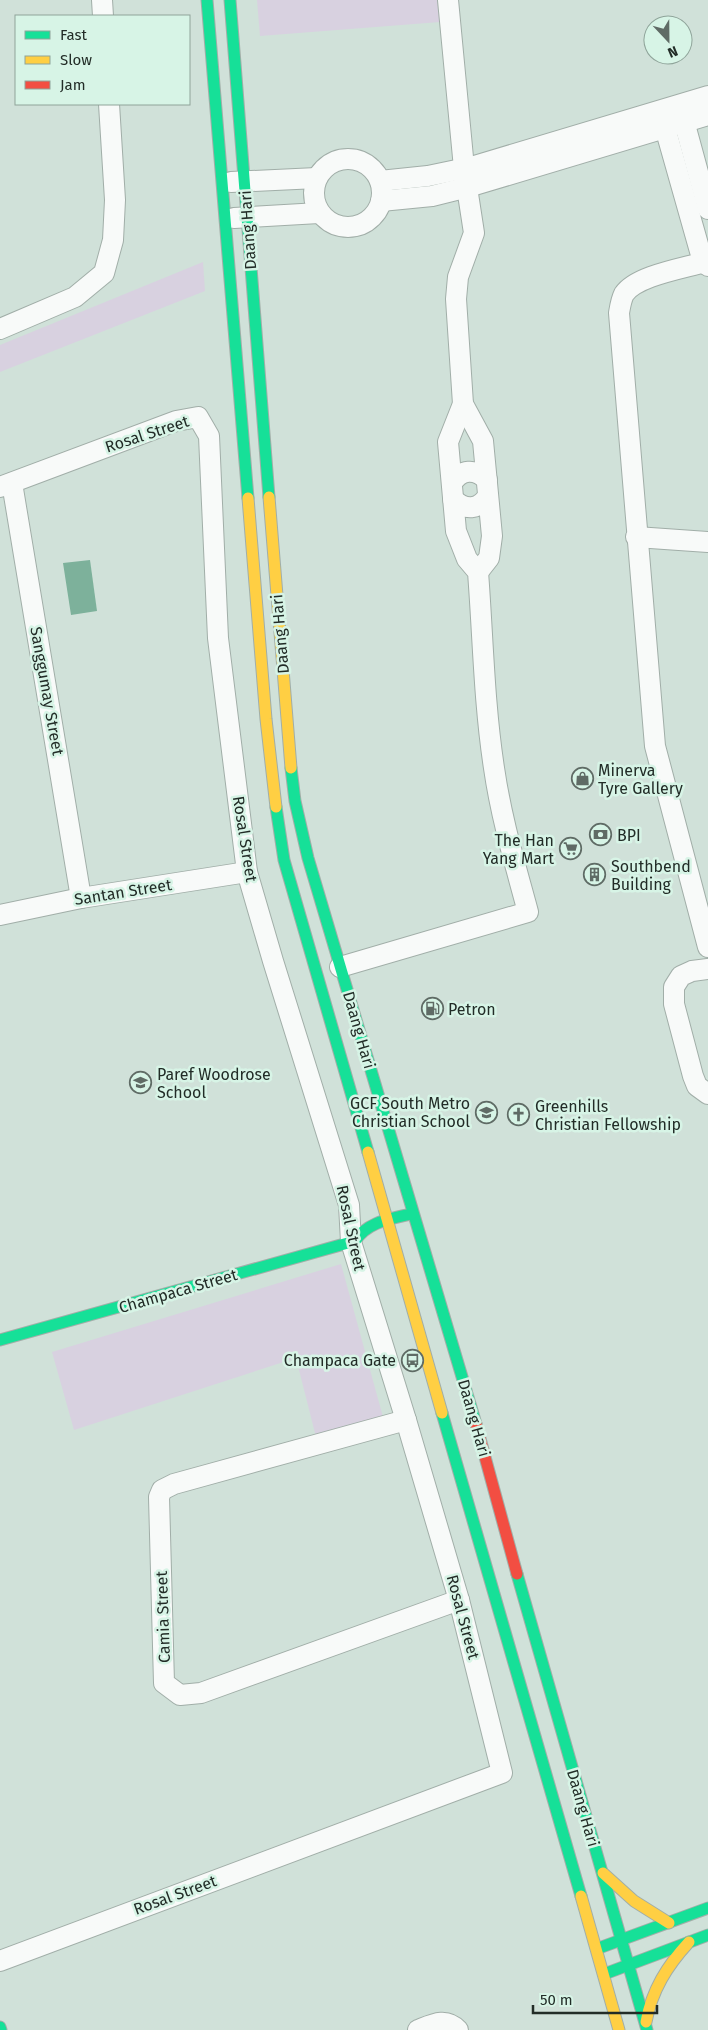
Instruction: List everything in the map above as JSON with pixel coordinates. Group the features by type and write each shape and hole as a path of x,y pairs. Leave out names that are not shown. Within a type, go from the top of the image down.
{"main road":[{"name":"Daang Hari","path":"207,0 266,719 275,801 287,870 388,1220 407,1237 469,1397 545,1677 646,2028"},
{"name":"Daang Hari","path":"230,0 287,721 295,801 308,858 413,1213 407,1237 619,2030"},
{"path":"357,1243 360,1232 368,1227 413,1213"},
{"path":"382,1245 407,1237"},
{"name":"Champaca Street","path":"0,1340 357,1243"},
{"path":"601,1871 625,1896 669,1923"},
{"path":"597,1949 708,1908"},
{"path":"603,1974 629,1966 708,1935"},
{"path":"646,2028 647,2010 658,1980 667,1966 689,1942"}],"street":[{"path":"102,0 103,15"},
{"path":"448,0 466,178 474,233 458,277 456,299 463,404 483,441 492,536 489,558 478,572"},
{"path":"381,202 432,196 466,178 682,113 708,96"},
{"path":"0,329 76,296 104,273 113,240 115,200 109,105"},
{"path":"682,113 708,115"},
{"path":"682,113 708,209"},
{"path":"662,119 706,263 642,281 631,287 621,302 619,313 636,537 655,746 708,947"},
{"path":"344,159 366,164 374,171 380,181 382,188 381,202 377,212 359,226 348,228 337,226 327,221 319,213 313,196 317,178 324,168 333,162 344,159"},
{"path":"380,181 428,176 466,178"},
{"path":"222,182 317,178"},
{"path":"225,219 319,213"},
{"path":"340,967 528,912 502,814 494,769 488,721 478,572 466,559 456,530 448,442 463,404"},
{"name":"Rosal Street","path":"0,1961 502,1773 459,1600 406,1420 357,1243 349,1205 273,961 248,872 218,638 209,436 198,417 176,421 6,485"},
{"path":"468,471 476,471 488,488 479,506 472,508 465,507 453,491 456,477 468,471"},
{"name":"Sanggumay Street","path":"6,485 82,898"},
{"path":"636,537 708,542"},
{"name":"Santan Street","path":"0,915 82,898 248,872"},
{"path":"708,969 692,971 682,976 674,988 674,1004 693,1076 697,1086 708,1094"},
{"name":"Camia Street","path":"406,1420 174,1484 162,1490 159,1497 164,1683 180,1695 201,1694 459,1600"},
{"path":"418,2030 440,2022 448,2023 458,2030"}],"shaded area":[{"path":"257,0 439,0 440,22 260,36"},
{"path":"203,262 205,291 0,372 0,345"},
{"path":"90,560 97,611 71,615 63,563"},
{"path":"341,1264 383,1417 316,1437 296,1358 74,1430 52,1352"}],"traffic: fast":[{"path":"207,0 248,498"},
{"path":"230,0 269,497"},
{"path":"291,768 295,801 308,858 476,1424"},
{"path":"276,807 284,860 368,1152"},
{"path":"0,1340 355,1241 372,1225 411,1214"},
{"path":"442,1413 581,1896"},
{"path":"517,1574 647,2030"},
{"path":"599,1948 708,1908"},
{"path":"607,1973 708,1935"}],"traffic: slow":[{"path":"269,497 291,768"},
{"path":"248,498 266,719 276,807"},
{"path":"368,1152 442,1413"},
{"path":"603,1873 634,1901 669,1923"},
{"path":"581,1896 619,2030"},
{"path":"646,2022 656,1989 667,1969 689,1942"}],"traffic: jam":[{"path":"476,1424 517,1574"}],"place":[{"name":"Minerva Tyre Gallery","path":"582,779"},
{"name":"BPI","path":"601,835"},
{"name":"The Han Yang Mart","path":"570,849"},
{"name":"Southbend Building","path":"595,875"},
{"name":"Petron","path":"432,1009"},
{"name":"Paref Woodrose School","path":"141,1083"},
{"name":"GCF South Metro Christian School","path":"486,1112"},
{"name":"Greenhills Christian Fellowship","path":"519,1115"},
{"name":"Champaca Gate","path":"412,1360"}]}
